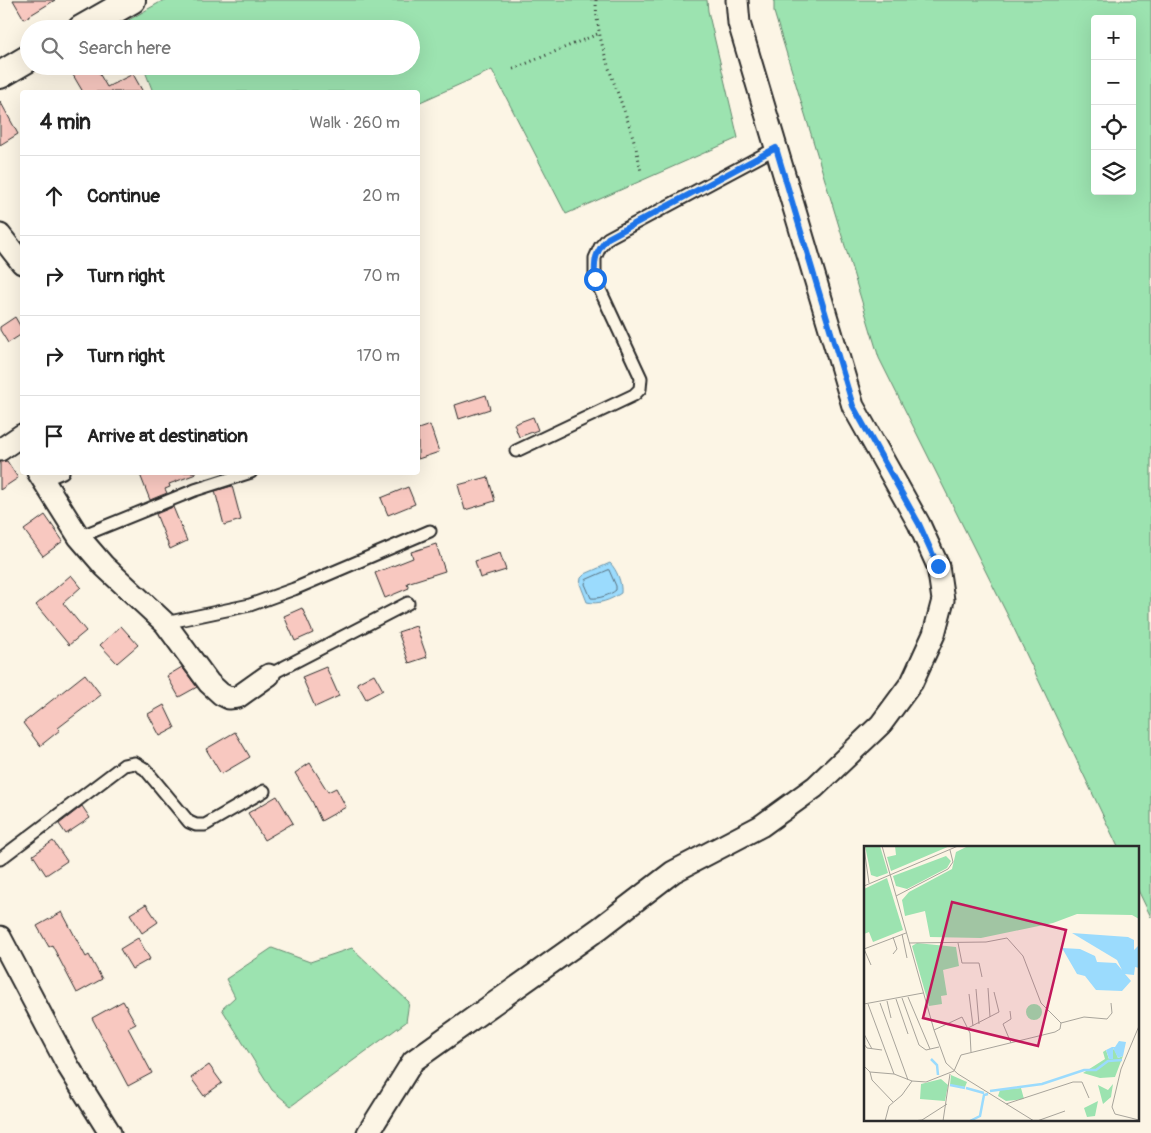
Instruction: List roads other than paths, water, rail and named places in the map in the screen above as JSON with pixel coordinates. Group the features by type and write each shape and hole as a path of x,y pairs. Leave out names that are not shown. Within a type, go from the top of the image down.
{"street":[{"path":"97,20 132,0"},
{"path":"368,1133 413,1062 600,928 673,872 761,826 815,787 881,724 912,682 934,634 943,600 938,566 919,524 853,406 739,23 737,0"},
{"path":"0,75 20,63"},
{"path":"0,235 20,260"},
{"path":"48,475 79,537 104,566 165,623 209,683 221,694 229,698 238,697 269,675"},
{"path":"0,937 68,1066 110,1133"}],"lane":[{"path":"516,451 634,395 640,388 641,378 595,279 595,258 600,247 608,238 776,148"},
{"path":"79,537 195,490 242,475"},
{"path":"165,623 250,605 294,589 430,531"},
{"path":"269,675 408,603"},
{"path":"0,859 124,764 135,763 145,769 190,822 196,826 205,825 264,792"}],"water":[{"path":"610,563 619,577 621,593 604,601 596,603 587,602 580,584 581,578 585,574"}]}
